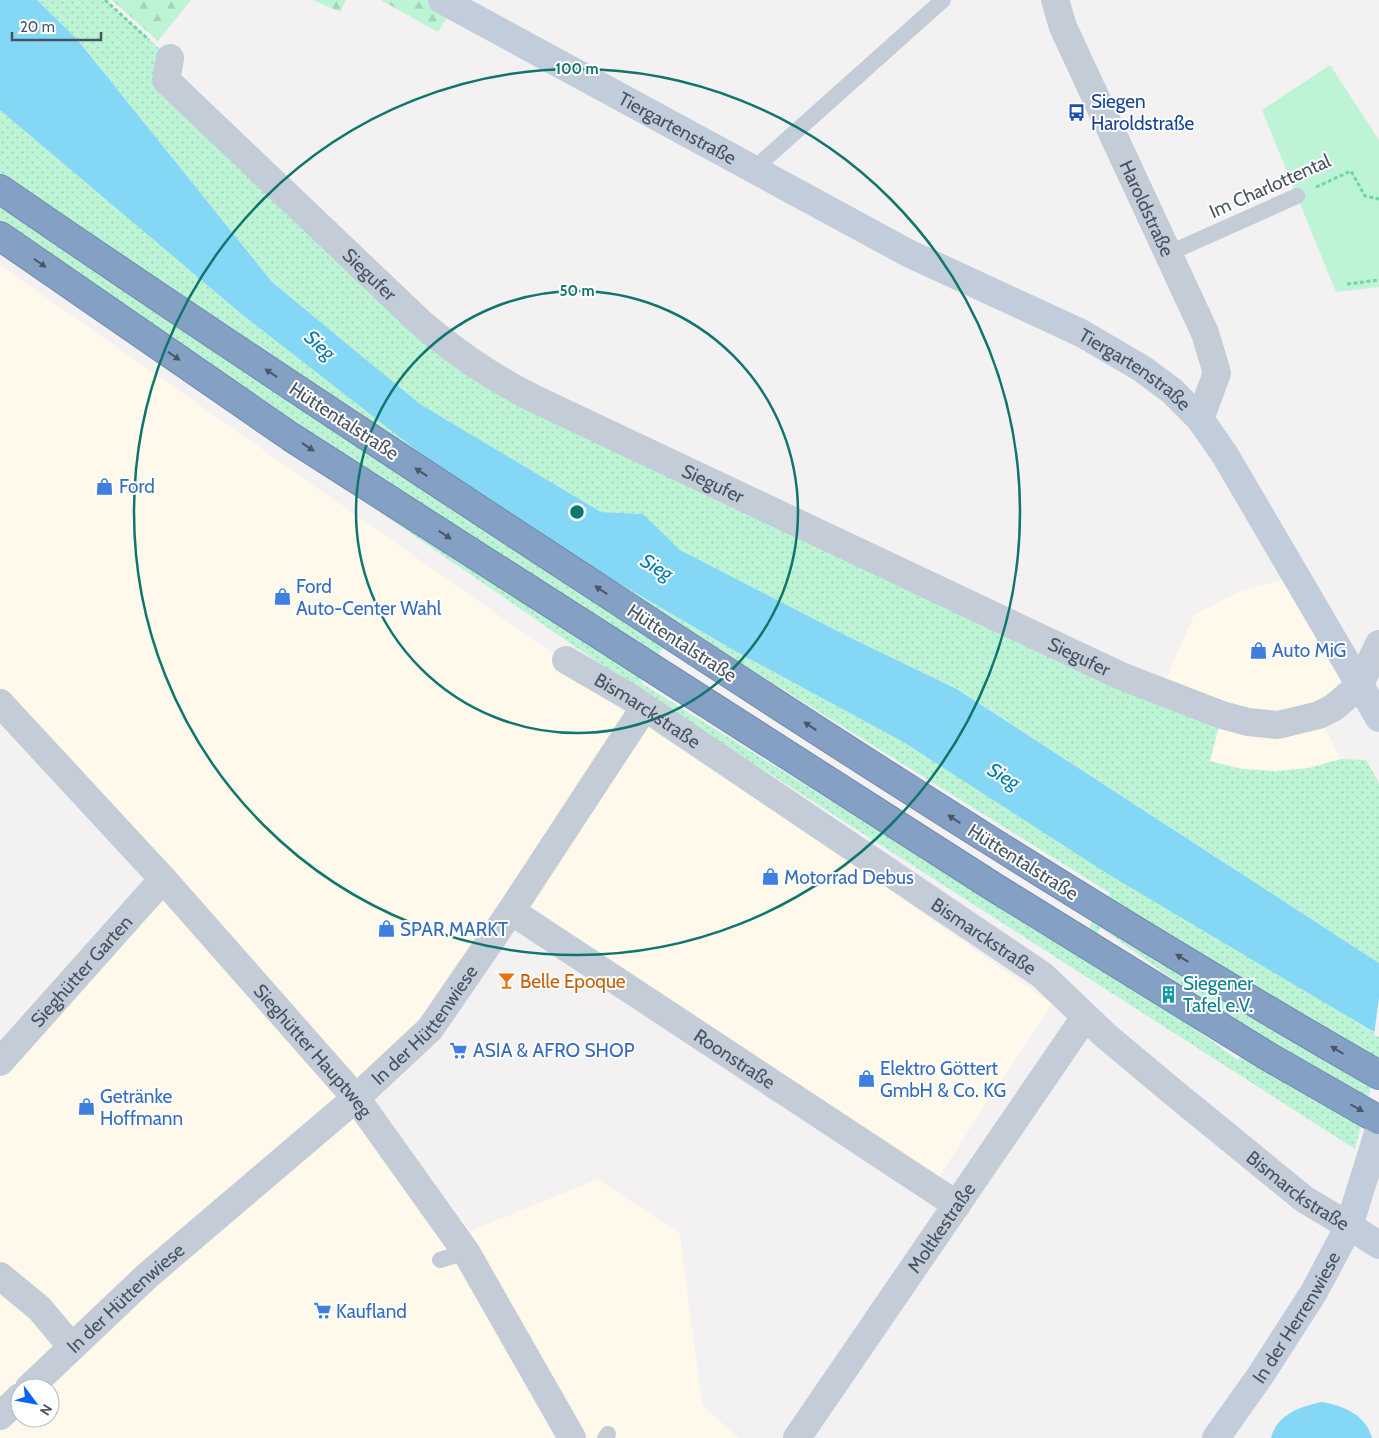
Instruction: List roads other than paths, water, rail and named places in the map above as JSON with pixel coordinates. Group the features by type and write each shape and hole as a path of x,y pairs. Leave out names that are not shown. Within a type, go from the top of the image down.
{"highway":[{"name":"Hüttentalstraße","path":"0,189 312,401 851,753 1024,864 1379,1074"},
{"name":"Hüttentalstraße","path":"0,236 325,458 997,889 1270,1057 1378,1130"}],"street":[{"name":"Tiergartenstraße","path":"442,0 908,253 1081,333 1140,368 1172,391 1200,419 1225,455 1379,718"},
{"name":"Haroldstraße","path":"1055,0 1063,27 1205,333 1217,373 1200,419"},
{"name":"Siegufer","path":"170,58 166,80 421,322 456,352 494,378 1121,676 1222,715 1248,722 1278,725 1301,721 1333,708 1359,686"},
{"path":"1359,686 1379,644"},
{"name":"Bismarckstraße","path":"566,660 644,708 1042,974 1085,1017 1173,1092 1304,1198 1379,1245"},
{"name":"Sieghütter Hauptweg","path":"0,703 162,878 356,1098 453,1256 572,1438"},
{"name":"In der Hüttenwiese","path":"39,1378 147,1276 356,1098 430,1029 511,911 644,708"},
{"name":"Sieghütter Garten","path":"0,1062 162,878"},
{"name":"Roonstraße","path":"511,911 957,1205"},
{"name":"Moltkestraße","path":"797,1438 1085,1017"},
{"name":"In der Herrenwiese","path":"1216,1438 1260,1376 1314,1292 1349,1226 1378,1130"},
{"path":"0,1276 39,1308 72,1347"},
{"path":"0,1416 10,1406"}],"lane":[{"name":"Tiergartenstraße","path":"754,169 943,0"},
{"name":"Im Charlottental","path":"1167,254 1297,196"}],"water":[{"name":"Sieg","path":"0,0 37,0 76,38 272,282 420,404 601,512 643,514 680,550 849,637 957,689 1379,963 1379,1035 1108,874 905,743 737,652 493,510 239,312 0,110"},
{"path":"1322,1402 1338,1406 1353,1413 1365,1423 1372,1438 1271,1438 1279,1423 1291,1412"}],"place":[{"name":"Siegen Haroldstraße","path":"1077,112"},
{"name":"Ford","path":"105,486"},
{"name":"Ford Auto-Center Wahl","path":"282,597"},
{"name":"Auto MiG","path":"1258,650"},
{"name":"Motorrad Debus","path":"770,877"},
{"name":"SPAR MARKT","path":"386,929"},
{"name":"Belle Epoque","path":"506,981"},
{"name":"Siegener Tafel e.V.","path":"1169,994"},
{"name":"ASIA & AFRO SHOP","path":"459,1050"},
{"name":"Elektro Göttert GmbH & Co. KG","path":"866,1079"},
{"name":"Getränke Hoffmann","path":"86,1107"},
{"name":"Kaufland","path":"322,1311"}]}
